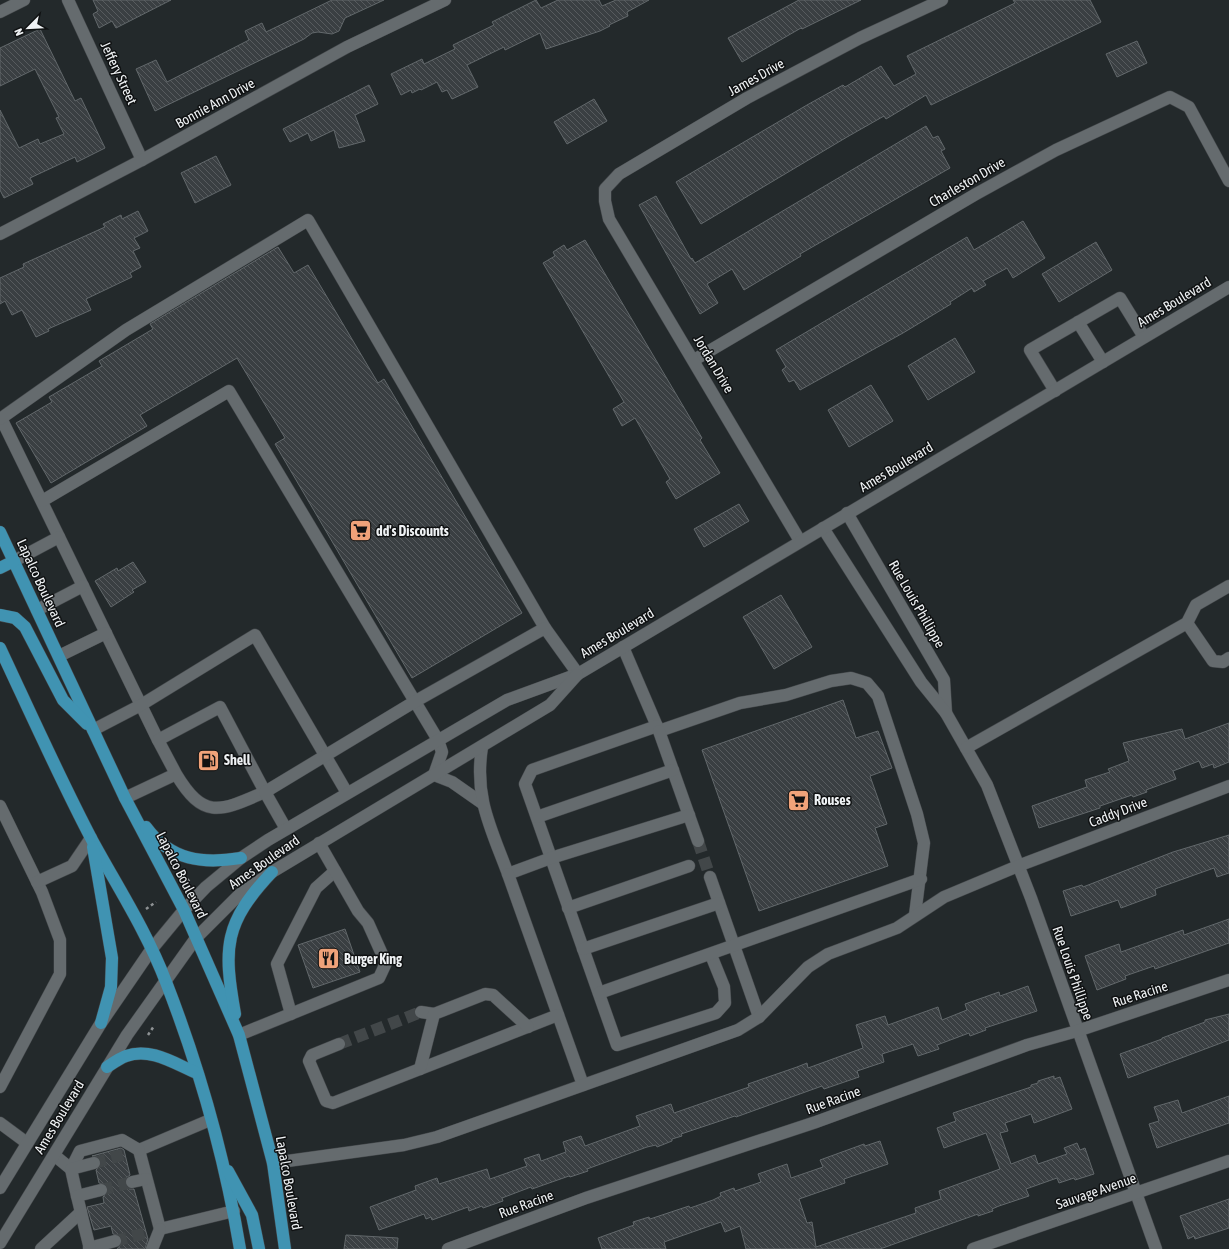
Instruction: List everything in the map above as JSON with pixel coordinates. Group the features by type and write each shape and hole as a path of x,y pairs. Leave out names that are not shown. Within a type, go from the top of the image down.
{"main road":[{"name":"Lapalco Boulevard","path":"0,532 125,798 184,910 239,1035 273,1163 285,1249"},
{"path":"0,568 14,561"},
{"path":"0,616 15,618 25,628 64,700 93,730"},
{"path":"0,648 3,664 91,838 166,981 197,1073 210,1120 234,1211 240,1249"},
{"path":"125,798 152,836 164,846 180,855 207,861 241,858"},
{"path":"91,838 112,958 111,987 101,1024"},
{"path":"239,1035 228,970 230,939 241,909 255,890 272,872"},
{"path":"107,1067 126,1056 147,1053 197,1073"},
{"path":"220,1158 252,1215 259,1249"}],"street":[{"path":"0,12 24,0"},
{"name":"Jeffery Street","path":"68,0 142,160"},
{"name":"Bonnie Ann Drive","path":"0,234 142,160 347,47 445,0"},
{"name":"James Drive","path":"605,201 605,189 619,174 754,95 860,38 942,0"},
{"name":"Charleston Drive","path":"694,360 989,186 1056,150 1170,97 1189,107 1229,181"},
{"name":"Jordan Drive","path":"605,201 609,218 800,541"},
{"path":"545,628 414,702 265,792 230,807 219,809 210,808 192,797 176,774 0,419 126,330 308,220 545,628 578,674"},
{"name":"Ames Boulevard","path":"0,1188 101,1024 151,950 184,910 206,887 241,858 286,829 507,700 578,674 1229,287"},
{"path":"1055,391 1030,350 1120,298 1144,337"},
{"path":"1078,322 1103,362"},
{"path":"42,502 229,391 438,740 442,752 434,775 452,782 482,803"},
{"name":"Rue Louis Phillippe","path":"847,514 944,680 946,713"},
{"name":"Rue Louis Phillippe","path":"823,528 921,682 946,713 987,785 1018,866 1156,1249"},
{"path":"14,561 59,537"},
{"path":"37,610 83,586"},
{"path":"966,748 1187,623 1196,605 1229,586"},
{"path":"1187,623 1213,661 1223,662 1229,658"},
{"path":"59,656 106,633"},
{"path":"93,730 141,705 255,635 347,793"},
{"path":"623,647 658,728 698,842"},
{"name":"Ames Boulevard","path":"0,1243 127,1035 196,938 239,895 272,872 550,705 578,674"},
{"path":"711,955 724,988 725,1003 716,1013 617,1045 525,784 532,770 658,728 740,703 786,695 831,681 851,678 867,682 878,696 918,814 924,843 921,879 915,915"},
{"path":"158,740 220,707 286,829"},
{"path":"482,747 479,771 482,803 583,1085"},
{"path":"537,817 673,770"},
{"path":"125,798 176,774"},
{"name":"Caddy Drive","path":"273,1163 404,1145 437,1136 738,1030 759,1016 808,967 828,954 897,928 944,897 1018,866 1229,786"},
{"path":"0,806 37,882 60,940 60,974 0,1087"},
{"path":"508,874 551,858 689,815"},
{"path":"37,882 72,866 91,838"},
{"path":"239,1035 380,978 386,963 368,923 358,912 320,843"},
{"path":"568,908 690,866"},
{"path":"291,1014 277,964 316,888 335,871"},
{"path":"710,877 759,1016"},
{"path":"599,993 711,955 921,879"},
{"path":"583,950 719,903"},
{"name":"Rue Racine","path":"448,1249 586,1198 816,1122 1027,1045 1078,1031 1229,980"},
{"path":"421,1012 434,1014 485,994 493,995 528,1028"},
{"path":"420,1069 434,1014"},
{"path":"339,1044 312,1055 308,1062 326,1101 333,1103 558,1015"},
{"path":"125,1154 139,1150 210,1120"},
{"path":"0,1123 27,1143"},
{"path":"71,1169 80,1151 122,1140 139,1150 160,1229 152,1249"},
{"path":"54,1155 71,1169 90,1249 115,1241"},
{"name":"Sauvage Avenue","path":"973,1249 1229,1161"},
{"path":"71,1169 94,1163"},
{"path":"132,1182 146,1179"},
{"path":"77,1196 101,1190"},
{"path":"146,1233 234,1211"},
{"path":"41,1249 81,1212"}],"path":[{"path":"178,870 194,886"},
{"path":"146,910 156,902"},
{"path":"148,1035 154,1026"}],"building":[{"path":"93,0 171,0 116,28 112,21 99,28 93,14 98,11"},
{"path":"332,0 384,0 345,18 339,31 332,34 318,32 312,33 304,39 155,111 136,69 156,60 167,82 249,40 245,31 262,23 266,32"},
{"path":"536,0 541,8 558,0 599,0 602,6 616,0 649,0 627,12 628,16 600,31 546,49 540,33 505,50 504,47 467,65 478,87 452,99 447,90 442,92 437,82 421,90 420,89 412,93 411,90 401,95 391,74 422,59 424,64 455,49 453,45 494,25 492,22"},
{"path":"799,0 861,0 802,29 801,28 742,62 728,38"},
{"path":"1013,0 1090,0 1101,22 931,105 926,95 886,119 884,116 701,224 676,182 807,105 843,85 845,87 881,66 894,86 916,74 907,56 1015,3"},
{"path":"40,29 75,101 81,98 105,148 77,162 75,157 30,178 33,184 4,198 0,190 0,110 19,148 38,139 40,144 64,134 56,118 59,117 35,69 0,86 0,48"},
{"path":"1137,41 1147,63 1117,77 1106,54"},
{"path":"369,85 378,104 355,115 365,141 339,148 334,130 311,141 308,133 290,142 283,129"},
{"path":"594,99 607,121 567,144 554,122"},
{"path":"926,126 933,138 938,136 945,149 941,151 950,168 800,254 801,256 744,290 732,269 707,284 718,303 700,314 639,205 656,196 691,259 692,258 695,263"},
{"path":"216,156 231,185 195,203 181,173"},
{"path":"138,211 148,231 134,238 140,248 133,251 141,267 130,273 132,277 86,299 91,310 48,329 49,331 36,337 22,310 12,315 5,301 0,304 0,278 24,267 23,264 105,227 103,224 121,215 122,219"},
{"path":"1023,221 1045,258 1013,278 1007,268 983,281 986,285 974,292 972,288 950,302 951,304 903,333 800,390 794,380 789,382 782,370 786,367 776,350 967,237 974,250"},
{"path":"585,240 702,438 700,440 720,473 676,499 666,482 670,479 635,418 622,426 613,409 624,402 543,263 555,256 553,252 564,245 567,250"},
{"path":"1096,242 1112,270 1059,302 1042,274"},
{"path":"278,247 294,273 308,265 378,383 384,379 522,613 412,678 275,444 285,438 237,358 140,415 147,426 51,483 16,423 52,402 49,397 102,366 99,361 153,329 150,324"},
{"path":"955,338 975,372 928,400 908,366"},
{"path":"871,385 893,421 849,447 828,410"},
{"path":"739,504 749,521 704,547 694,529"},
{"path":"133,562 146,582 132,590 134,592 111,607 95,581 117,568 118,571"},
{"path":"781,595 812,647 774,669 743,617"},
{"name":"Rouses","path":"843,700 856,738 878,731 892,768 870,776 887,824 875,828 888,866 759,911 702,750"},
{"path":"1229,723 1229,762 1214,768 1213,764 1202,768 1199,761 1173,771 1176,779 1146,790 1147,792 1133,797 1132,795 1100,806 1100,808 1039,828 1032,806 1087,787 1085,780 1110,772 1108,769 1129,761 1123,743 1182,729 1185,739"},
{"path":"1229,835 1229,873 1217,877 1214,868 1155,889 1156,895 1121,908 1118,900 1071,916 1063,891 1082,885 1083,887 1173,852"},
{"path":"1229,919 1229,943 1155,969 1154,966 1125,976 1126,979 1097,990 1085,956 1119,944 1121,952 1183,930 1184,935"},
{"name":"Burger King","path":"345,929 360,972 313,988 298,945"},
{"path":"1028,986 1037,1011 985,1028 986,1030 970,1036 969,1033 937,1045 939,1049 918,1056 913,1044 882,1054 884,1062 857,1071 859,1077 824,1089 822,1086 736,1117 735,1116 681,1134 682,1136 672,1139 672,1141 657,1147 656,1145 647,1147 587,1169 588,1171 532,1189 531,1187 502,1198 503,1201 483,1208 482,1206 469,1211 468,1207 432,1220 431,1217 426,1219 424,1214 379,1230 370,1207 416,1190 415,1186 437,1178 439,1184 487,1169 490,1179 527,1166 524,1159 539,1154 541,1161 566,1152 563,1142 581,1136 585,1146 640,1126 636,1116 671,1104 674,1113 749,1087 748,1084 807,1063 808,1068 863,1048 856,1025 885,1016 888,1025 938,1007 942,1020 967,1010 965,1004 999,992 1000,996"},
{"path":"1229,1014 1229,1040 1128,1078 1120,1054 1205,1022 1205,1020"},
{"path":"1054,1076 1054,1079 1060,1077 1072,1109 1034,1123 1031,1114 1005,1123 1008,1131 1000,1133 1011,1164 1035,1155 1038,1164 1067,1154 1064,1148 1077,1143 1080,1150 1085,1148 1094,1174 1059,1183 1057,1178 1026,1189 1029,1196 999,1206 992,1209 993,1211 978,1216 978,1214 880,1249 746,1249 740,1226 725,1232 721,1222 664,1242 666,1249 602,1249 598,1238 634,1225 633,1222 649,1217 650,1219 689,1206 690,1208 721,1196 720,1193 734,1188 735,1191 761,1182 758,1174 787,1164 791,1178 823,1167 820,1160 864,1144 865,1146 880,1141 888,1164 844,1179 845,1183 799,1199 807,1223 812,1222 816,1247 916,1213 915,1208 941,1199 939,1191 1000,1169 986,1133 944,1148 937,1128 956,1121 953,1113 1031,1087 1031,1085 1038,1083 1038,1081"},
{"path":"1229,1096 1229,1123 1157,1148 1149,1124 1159,1121 1154,1107 1178,1100 1182,1113"},
{"path":"121,1148 124,1150 130,1175 125,1179 125,1184 129,1189 134,1189 148,1239 145,1249 117,1249 122,1243 121,1236 113,1234 111,1226 94,1230 87,1207 104,1203 103,1197 108,1192 106,1185 99,1183 96,1170 101,1165 101,1161 96,1156 92,1156"},
{"path":"1229,1199 1229,1228 1195,1239 1194,1236 1188,1239 1180,1216"},
{"path":"346,1235 398,1238 397,1249 344,1249"}],"tunnel":[{"path":"698,841 710,877"},
{"path":"339,1044 421,1012"},
{"path":"94,1163 125,1154"},
{"path":"101,1190 132,1182"},
{"path":"115,1241 146,1233"}],"place":[{"name":"dd's Discounts","path":"360,531"},
{"name":"Shell","path":"208,760"},
{"name":"Rouses","path":"799,800"},
{"name":"Burger King","path":"329,959"}]}
